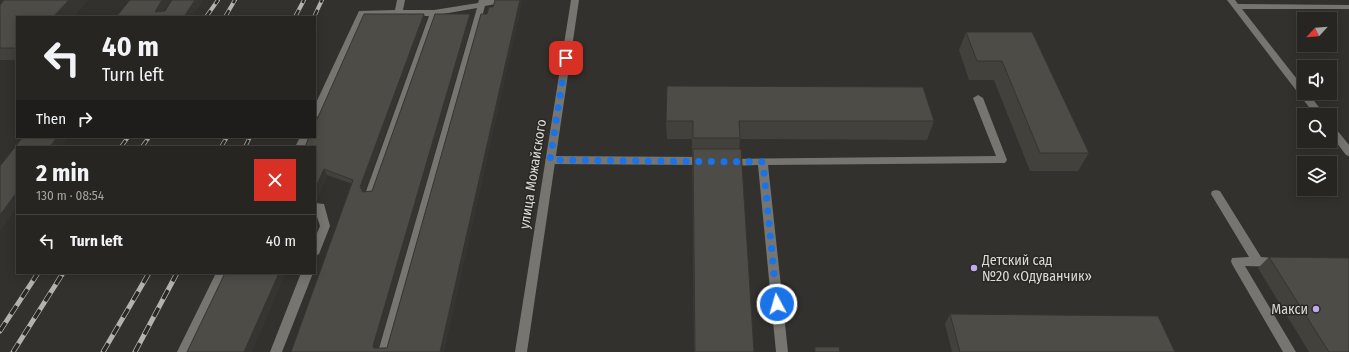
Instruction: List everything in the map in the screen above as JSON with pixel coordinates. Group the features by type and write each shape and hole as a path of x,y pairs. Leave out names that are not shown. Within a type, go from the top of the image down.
{"main road":[{"path":"398,13 401,0"},
{"path":"316,113 362,13 434,13 483,2 506,0"},
{"name":"улица Можайского","path":"522,352 575,0"},
{"path":"384,352 483,2"},
{"path":"1233,3 1349,7"},
{"path":"1233,3 1315,108"},
{"path":"370,194 434,13"},
{"path":"550,160 763,162 1002,160 978,98"},
{"path":"1337,136 1349,152"},
{"path":"763,162 782,352"},
{"path":"1216,194 1258,261"},
{"path":"316,207 320,207 325,226 316,248"},
{"path":"1288,262 1236,261 1290,352"},
{"path":"183,352 222,274"},
{"path":"276,352 307,274"}],"building":[{"path":"4,0 69,0 54,16 16,16 16,48 0,48 0,5"},
{"path":"130,0 162,0 155,12 165,11 172,0 195,0 185,16 117,16"},
{"path":"495,0 520,0 440,352 291,352 353,180 324,169 316,187 316,146 305,146 309,138 316,138 316,122 364,14 424,14 360,187 363,192 372,191 435,14 470,14 373,346 374,348 387,348 481,14 487,14 489,7 493,7"},
{"path":"966,32 1032,32 1089,153 1040,153 1002,61 977,61"},
{"path":"667,86 923,87 934,121 739,121 740,138 693,138 693,121 666,121"},
{"path":"22,138 56,138 51,146 16,146 16,193 0,215 0,166"},
{"path":"693,149 741,149 754,352 695,352"},
{"name":"Макси","path":"1269,257 1349,258 1349,352 1329,352"},
{"path":"225,274 279,274 244,352 187,352"},
{"path":"950,314 1158,316 1175,352 960,352"},
{"path":"815,347 839,347 840,352 815,352"}],"railway":[{"path":"207,16 218,0"},
{"path":"226,16 235,0"},
{"path":"296,16 304,0"},
{"path":"314,16 322,0"},
{"path":"122,146 127,138"},
{"path":"143,146 148,138"},
{"path":"222,146 226,138"},
{"path":"246,146 250,138"},
{"path":"0,331 37,274"},
{"path":"13,352 62,274"},
{"path":"103,352 148,274"},
{"path":"135,352 176,274"}],"place":[{"name":"Детский сад №20 «Одуванчик»","path":"974,268"},
{"name":"Макси","path":"1316,309"}],"route":[{"path":"566,58 550,160 763,162 777,304"}]}
